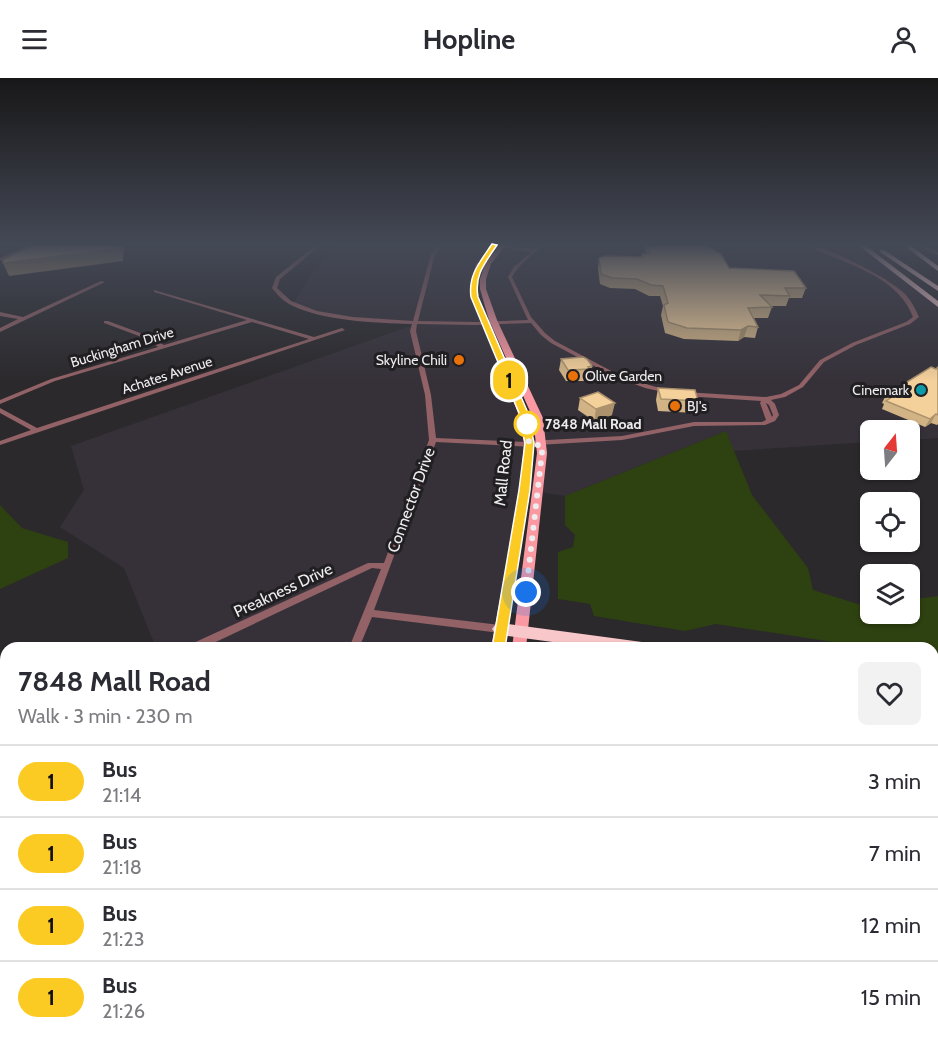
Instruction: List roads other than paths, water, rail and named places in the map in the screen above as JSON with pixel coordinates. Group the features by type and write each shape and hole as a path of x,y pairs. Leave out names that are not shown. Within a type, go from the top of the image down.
{"highway":[{"path":"919,290 938,305"},
{"path":"500,629 597,642"}],"main road":[{"name":"Mall Road","path":"475,290 490,322 523,413 537,444 539,492 520,642"},
{"name":"Mall Road","path":"484,290 490,322"},
{"name":"Mall Road","path":"500,642 500,629 525,490 537,444"}],"street":[{"path":"0,330 86,290"},
{"path":"275,290 280,297 296,305 335,315 380,322 415,324 531,319"},
{"name":"Connector Drive","path":"357,642 370,613 433,440 428,395 413,333 424,290"},
{"path":"517,290 531,319 554,342 604,370 636,383 673,392"},
{"path":"681,393 765,399 791,393 801,387 825,360 854,344 908,323 916,317 906,300 894,290"},
{"path":"156,291 314,339"},
{"path":"0,314 24,319"},
{"name":"Buckingham Drive","path":"0,402 53,380 253,320"},
{"path":"106,322 149,338 163,347"},
{"name":"Achates Avenue","path":"0,443 342,330"},
{"path":"433,440 586,446 694,424 756,424 770,421 776,415 772,404 765,399"},
{"path":"0,410 37,431"},
{"name":"Preakness Drive","path":"206,642 370,565 387,566"},
{"path":"370,613 500,629"}],"place":[{"name":"Skyline Chili","path":"459,360"},
{"name":"Olive Garden","path":"573,376"},
{"name":"Cinemark","path":"921,390"},
{"name":"BJ's","path":"675,406"},
{"name":"7848 Mall Road","path":"527,424"}]}
